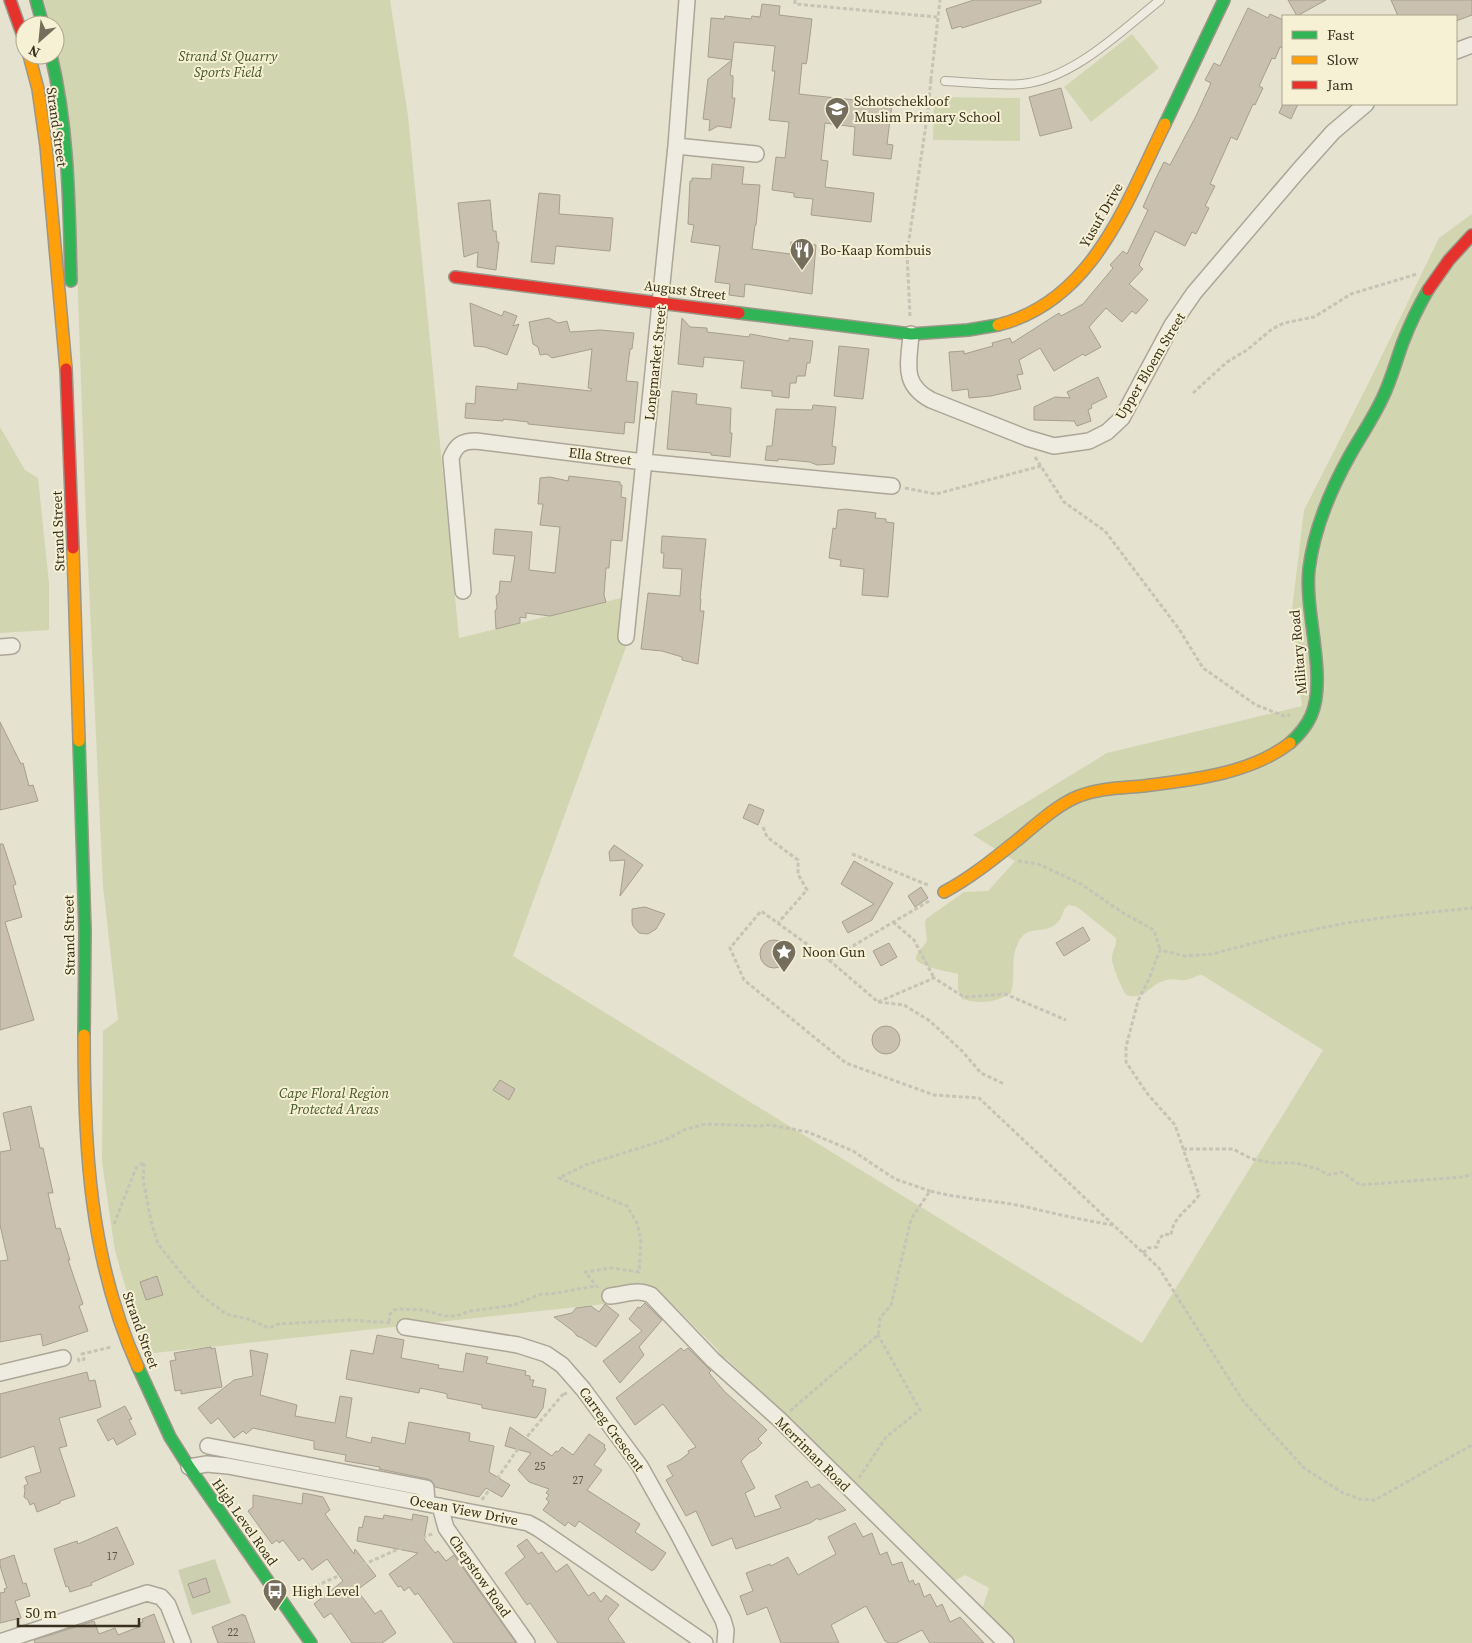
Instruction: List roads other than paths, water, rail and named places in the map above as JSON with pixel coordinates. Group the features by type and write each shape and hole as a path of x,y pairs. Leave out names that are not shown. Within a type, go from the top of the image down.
{"street":[{"path":"10,0 15,15"},
{"path":"36,0 40,15"},
{"name":"Longmarket Street","path":"626,637 676,146 687,0"},
{"name":"Yusuf Drive","path":"910,334 986,328 1005,323 1042,306 1057,296 1085,269 1102,248 1120,217 1224,0"},
{"path":"1457,51 1472,45"},
{"name":"Strand Street","path":"32,65 38,89 46,146 68,384 85,931 84,1100 88,1172 97,1233 107,1279 127,1343 150,1396 170,1436 189,1467"},
{"name":"Strand Street","path":"53,65 61,102 65,145 71,292"},
{"name":"Upper Bloem Street","path":"910,334 909,378 918,391 932,400 1020,435 1054,446 1088,441 1107,432 1122,418 1172,325 1194,293 1316,151 1340,126 1365,105"},
{"path":"676,146 756,154"},
{"name":"Military Road","path":"944,892 967,881 1058,808 1081,795 1099,791 1176,783 1228,772 1286,747 1303,731 1313,712 1316,699 1317,669 1309,606 1309,572 1316,532 1343,469 1381,401 1403,342 1422,300 1442,268 1472,235"},
{"name":"August Street","path":"455,276 910,334"},
{"name":"Strand Street","path":"68,384 73,327 72,309"},
{"name":"Ella Street","path":"463,591 451,458 454,450 465,441 644,462 892,486"},
{"name":"Merriman Road","path":"610,1296 637,1291 651,1295 713,1360 780,1420 1006,1643"},
{"name":"Carreg Crescent","path":"405,1328 531,1349 553,1358 583,1389 640,1466 723,1620 726,1630 724,1643"},
{"path":"0,1373 63,1358"},
{"name":"Chepstow Road","path":"208,1446 426,1488 446,1528 527,1643"},
{"name":"Ocean View Drive","path":"189,1467 207,1464 228,1466 528,1523 705,1643"},
{"name":"High Level Road","path":"189,1467 311,1643"},
{"path":"0,1642 147,1594 160,1597 168,1605 183,1643"}],"lane":[{"path":"945,81 1020,84 1054,76 1074,66 1160,0"}],"place":[{"name":"Schotschekloof Muslim Primary School","path":"837,130"},
{"name":"Bo-Kaap Kombuis","path":"802,271"},
{"name":"Noon Gun","path":"784,973"},
{"name":"High Level","path":"275,1612"}],"park label":[{"name":"Strand St Quarry Sports Field","path":"228,64"},
{"name":"Cape Floral Region Protected Areas","path":"334,1102"}]}
